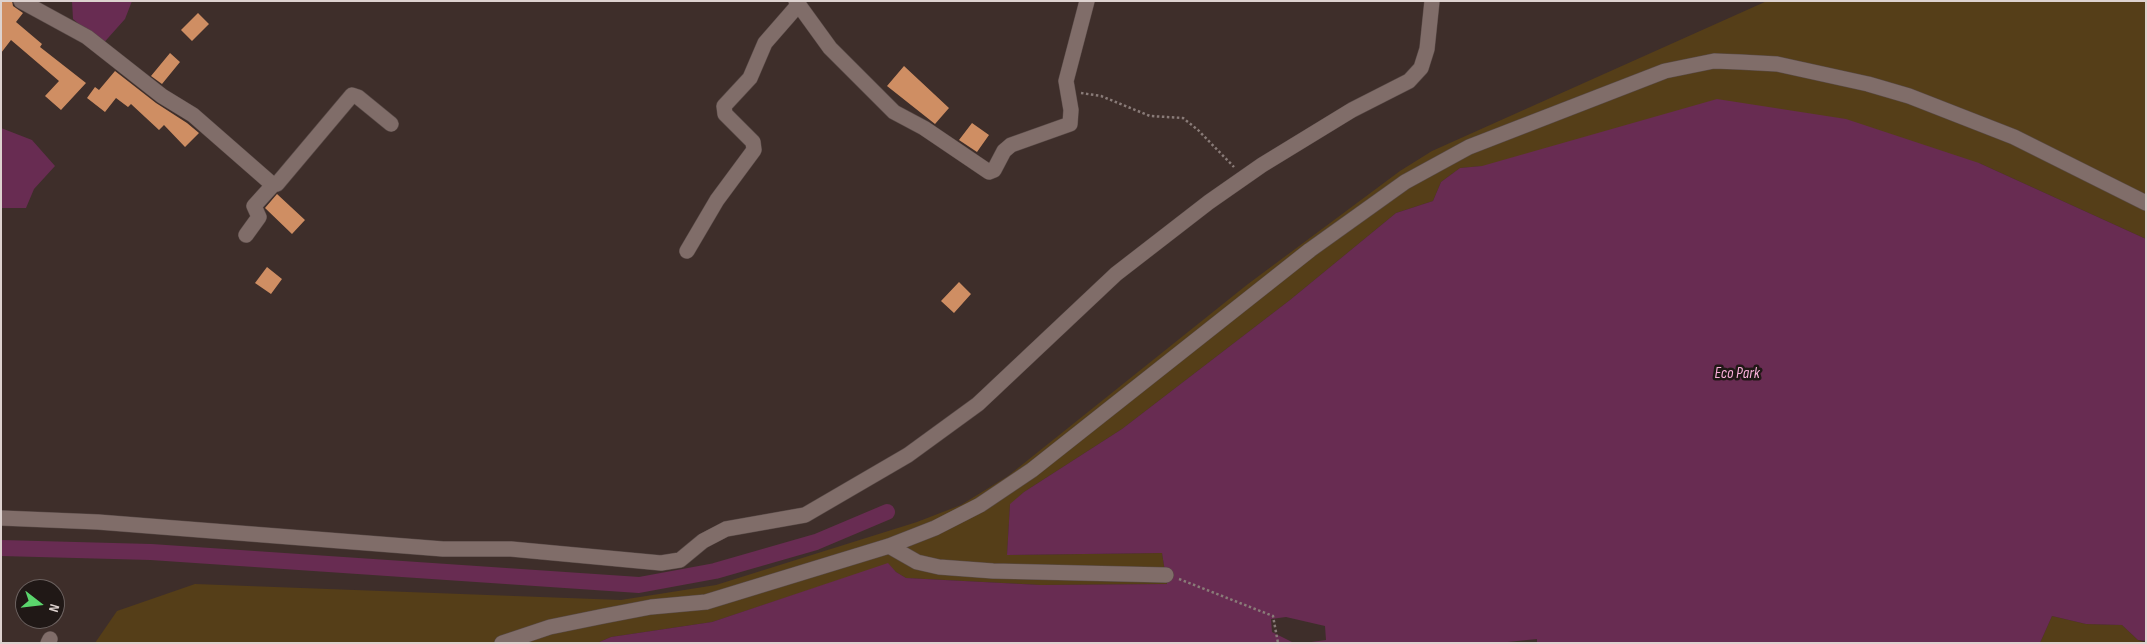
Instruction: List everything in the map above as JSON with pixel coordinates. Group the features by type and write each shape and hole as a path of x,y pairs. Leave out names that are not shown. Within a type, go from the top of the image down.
{"street":[{"path":"21,1 87,37 162,96 193,115 274,185"},
{"path":"687,251 717,200 754,150 753,142 725,114 724,106 750,78 762,48 797,3 830,48 894,112 924,128 989,172 994,170 1004,151 1011,145 1070,124 1071,110 1066,81 1087,1"},
{"path":"1,518 98,522 423,548 511,550 672,563 680,560 703,541 726,529 805,514 908,455 991,394 1116,274 1243,177 1352,110 1409,81 1421,68 1427,49 1432,1"},
{"path":"502,643 550,627 604,616 652,607 706,602 889,546 934,528 980,505 1032,470 1310,250 1405,182 1468,147 1665,71 1714,61 1777,64 1868,84 1918,100 2014,136 2146,203"},
{"path":"246,235 259,217 254,206 277,184 352,95 358,97 391,124"},
{"path":"889,546 917,562 938,567 1003,572 1166,575"}],"path":[{"path":"1068,98 1088,93 1150,116 1183,118 1198,130 1243,177"},
{"path":"1166,575 1272,616 1278,643"}],"shaded area":[{"path":"1767,1 2146,1 2146,239 1979,163 1482,166 1460,168 1441,182 1433,201 1396,213 1290,300 1122,429 1024,492 1010,505 1007,555 1162,553 1167,584 1041,585 906,578 888,564 712,622 611,637 597,643 95,643 117,611 195,584 621,600 716,585 917,522 961,505 1008,476 1248,284 1400,171 1432,151"},
{"path":"2052,616 2086,624 2122,625 2138,640 2146,643 2040,643"}],"water":[{"path":"72,1 132,1 125,19 100,47 94,37 73,19"},
{"name":"Eco Park","path":"1717,99 1846,119 1979,163 2146,239 2146,641 2138,640 2122,625 2086,624 2052,616 2040,643 1537,643 1537,639 1498,643 1304,643 1326,640 1325,626 1286,617 1271,619 1272,632 1294,643 597,643 611,637 712,622 888,563 896,572 906,578 1041,585 1167,584 1162,553 1007,555 1010,504 1024,492 1122,429 1290,300 1396,213 1433,201 1441,182 1460,168 1482,166"},
{"path":"1,128 32,140 55,166 34,189 26,208 1,208"}],"building":[{"path":"1,1 12,1 13,6 23,13 16,22 42,44 40,47 86,83 61,110 45,96 59,81 11,40 1,53"},
{"path":"198,13 209,24 192,41 181,30"},
{"path":"170,53 180,62 162,84 151,76"},
{"path":"904,66 949,108 935,124 887,86"},
{"path":"115,71 199,133 185,147 164,125 159,130 131,104 128,107 116,98 105,112 87,98 95,87 99,90"},
{"path":"972,123 989,135 977,152 959,140"},
{"path":"277,194 305,220 292,234 265,208"},
{"path":"267,267 282,279 271,294 255,283"},
{"path":"959,282 971,294 954,313 941,301"}],"waterway":[{"path":"1,548 151,552 639,585 715,571 816,542 887,512"}]}
